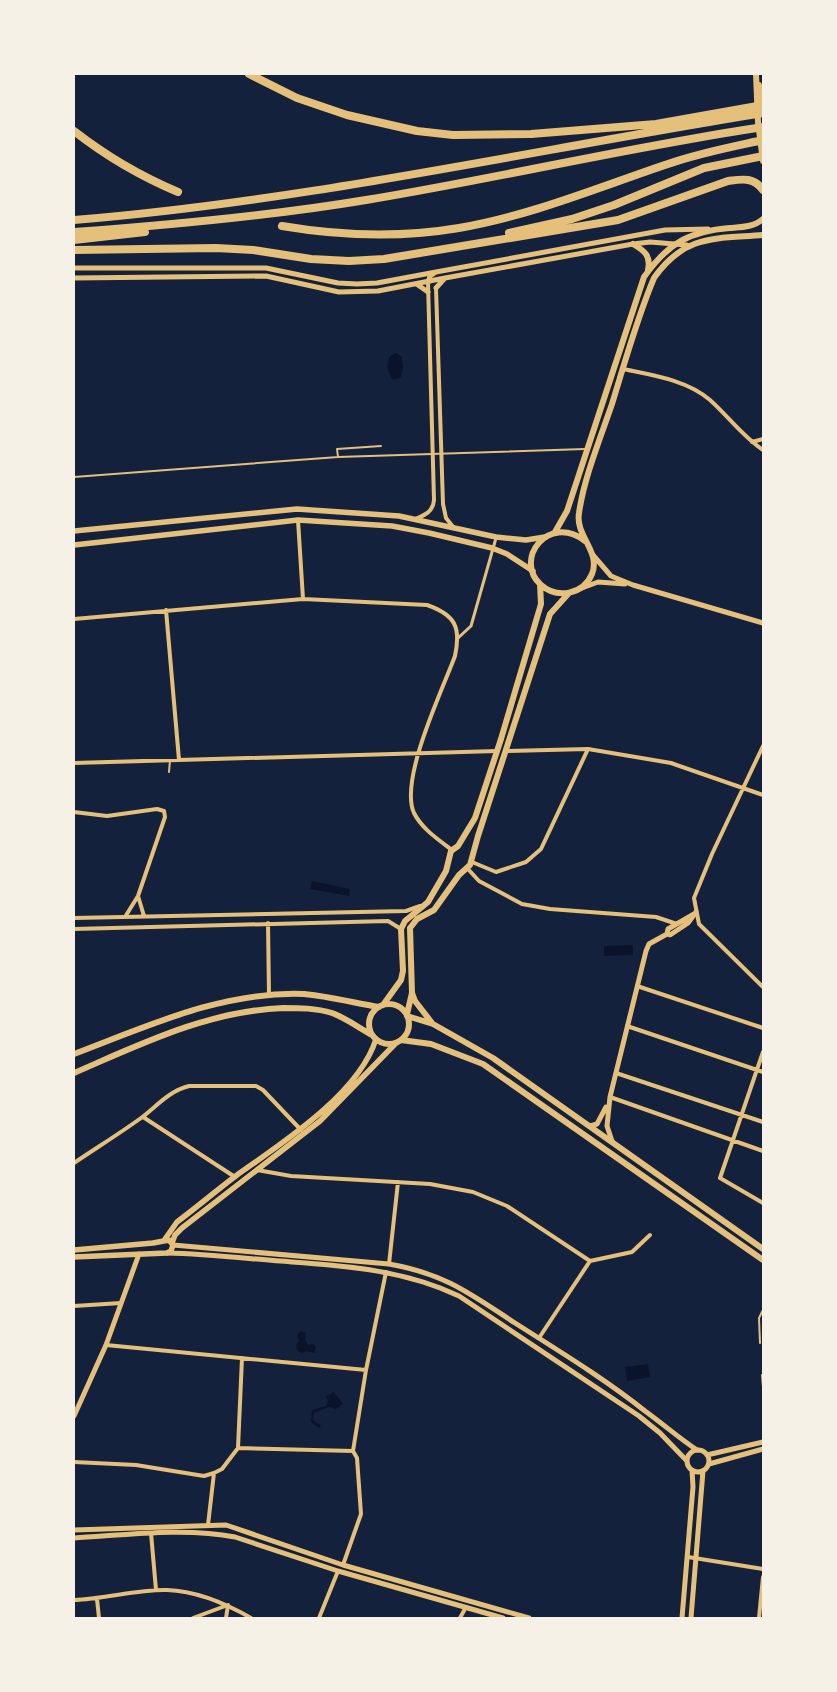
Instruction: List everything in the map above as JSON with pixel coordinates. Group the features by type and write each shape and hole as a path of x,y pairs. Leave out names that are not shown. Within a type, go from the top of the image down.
{"highway":[{"path":"250,74 297,98 347,115 401,128 453,135 531,134 656,124 746,112 763,113"},
{"path":"74,220 233,204 344,187 746,112 763,105"},
{"path":"74,232 140,228 366,200 664,142 763,127"},
{"path":"74,130 118,162 148,179 178,192"},
{"path":"282,226 329,234 393,235 460,228 528,211 710,151 763,140"},
{"path":"437,251 572,218 614,205 704,168 763,156"},
{"path":"74,251 216,248 253,250 311,259 349,261 384,259 618,220 728,181 745,178 753,180 763,190"},
{"path":"74,240 199,225 268,213"}],"main road":[{"path":"756,74 763,105"},
{"path":"756,74 758,122 763,161"},
{"path":"555,532 567,511 638,291 647,272 657,258 695,233 752,225 763,219"},
{"path":"74,1257 171,1252 175,1235 182,1228 320,1121 399,1041 408,1029 407,1015 412,993 410,928 417,919 434,910 468,866 507,751 550,614 569,593 580,588 592,574 593,555 581,532 579,514 623,369 654,278 663,265 687,245 704,239 763,235"},
{"path":"633,244 647,254 650,260 647,272"},
{"path":"74,531 297,509 415,519 496,538 526,540 545,537 555,532 571,533 585,541"},
{"path":"297,509 298,520"},
{"path":"74,544 298,520 392,526 492,548 507,554 533,571"},
{"path":"166,1253 158,1248 177,1222 300,1130 356,1076 367,1062 374,1037 369,1022 370,1016 381,1006 401,980 403,971 401,929 408,917 428,902 446,871 453,851 475,818 541,604 540,584 533,571 533,552 545,537"},
{"path":"540,584 550,591 569,593"},
{"path":"453,851 465,846 473,853"},
{"path":"453,851 453,866 468,866"},
{"path":"412,993 415,1001 433,1024"},
{"path":"74,1054 192,1010 231,1000 269,995 306,994 381,1006 398,1006 407,1015 433,1024 493,1058 763,1249"},
{"path":"74,1073 167,1033 221,1016 266,1009 312,1009 332,1013 386,1044 399,1041 431,1044 483,1064 763,1260"},
{"path":"74,1250 163,1240 172,1244"}],"street":[{"path":"74,268 266,268 338,283 357,284 436,272 665,230 711,230"},
{"path":"74,278 266,276 339,292 378,291 633,244 650,242 687,245"},
{"path":"415,519 426,515 434,506 428,292 430,280 436,272"},
{"path":"422,274 436,288 443,504 446,518 454,528"},
{"path":"436,288 445,278"},
{"path":"418,285 428,292"},
{"path":"623,369 687,386 708,398 752,442 763,450"},
{"path":"752,442 763,439"},
{"path":"298,520 303,599"},
{"path":"458,638 471,626 496,538"},
{"path":"593,555 611,576 632,585 763,623"},
{"path":"580,588 598,582 632,585"},
{"path":"74,619 303,599 427,605 442,610 454,622 458,638 455,656 419,752 410,789 414,811 426,828 453,851"},
{"path":"166,610 179,760"},
{"path":"763,746 694,898 699,924 763,987"},
{"path":"507,751 588,749 671,763 763,795"},
{"path":"468,866 496,872 526,862 538,852 550,832 562,801 588,749"},
{"path":"74,763 497,751"},
{"path":"74,812 96,816 157,809 164,811 165,817 138,896 125,917"},
{"path":"468,866 479,880 522,904 550,909 656,917 677,924"},
{"path":"138,896 144,916"},
{"path":"74,918 406,911 428,902"},
{"path":"667,934 668,929 696,912"},
{"path":"614,1143 606,1126 610,1097 649,944 667,934 670,935 688,923 696,912"},
{"path":"74,929 388,921 401,929"},
{"path":"268,923 269,995"},
{"path":"637,986 763,1028"},
{"path":"627,1026 763,1072"},
{"path":"763,1052 720,1178 763,1204"},
{"path":"616,1073 763,1122"},
{"path":"74,1163 143,1117 180,1088 189,1086 249,1085 263,1090 300,1130"},
{"path":"590,1126 597,1124 610,1097"},
{"path":"610,1097 763,1150"},
{"path":"143,1117 235,1177"},
{"path":"257,1170 291,1176 430,1184 473,1192 507,1206 590,1261"},
{"path":"320,1618 338,1571 343,1564 361,1514 357,1458 353,1451 366,1370 389,1264 398,1182"},
{"path":"534,1344 590,1261 632,1252 650,1235"},
{"path":"172,1244 389,1264 417,1269 456,1284 645,1410 673,1434 697,1450 708,1455 763,1442"},
{"path":"166,1253 298,1262 387,1271 423,1280 459,1296 534,1344 639,1416 660,1433 687,1461 692,1470 693,1487 682,1618"},
{"path":"74,1416 106,1344 139,1254"},
{"path":"74,1306 121,1303"},
{"path":"106,1344 366,1370"},
{"path":"74,1462 136,1465 204,1476 222,1469 238,1448 242,1358"},
{"path":"238,1448 353,1451"},
{"path":"691,1618 703,1471 709,1464 763,1449"},
{"path":"687,1461 689,1455 697,1450"},
{"path":"708,1455 709,1464"},
{"path":"692,1470 703,1471"},
{"path":"208,1525 214,1473"},
{"path":"74,1530 208,1525 233,1528 343,1564 529,1618"},
{"path":"74,1538 151,1533 219,1534 235,1537 338,1571 466,1607 494,1617 503,1618"},
{"path":"151,1533 156,1590"},
{"path":"688,1557 763,1569"},
{"path":"759,1618 763,1577"},
{"path":"74,1600 96,1599 156,1590 191,1593 228,1605 251,1618"},
{"path":"96,1599 99,1618"},
{"path":"460,1618 466,1607 467,1600"},
{"path":"193,1618 228,1605"},
{"path":"226,1618 228,1605"}],"lane":[{"path":"338,457 337,449 381,446"},
{"path":"74,477 338,457 587,449"},
{"path":"169,772 170,760"},
{"path":"760,1343 759,1318 763,1310"},
{"path":"762,1375 763,1387"}],"water":[{"path":"396,353 402,357 403,367 401,377 393,380 388,371 388,363 390,356"},
{"path":"312,881 350,889 349,896 310,889"},
{"path":"633,945 633,955 604,956 604,946"},
{"path":"301,1331 306,1333 305,1340 308,1345 313,1344 316,1346 315,1353 307,1351 301,1353 297,1350 296,1345 299,1341 297,1335"},
{"path":"648,1364 650,1377 627,1381 625,1367"},
{"path":"334,1392 343,1404 336,1409 329,1407 314,1413 313,1420 321,1426 319,1428 311,1422 312,1410 326,1406 328,1401 326,1396"}]}
